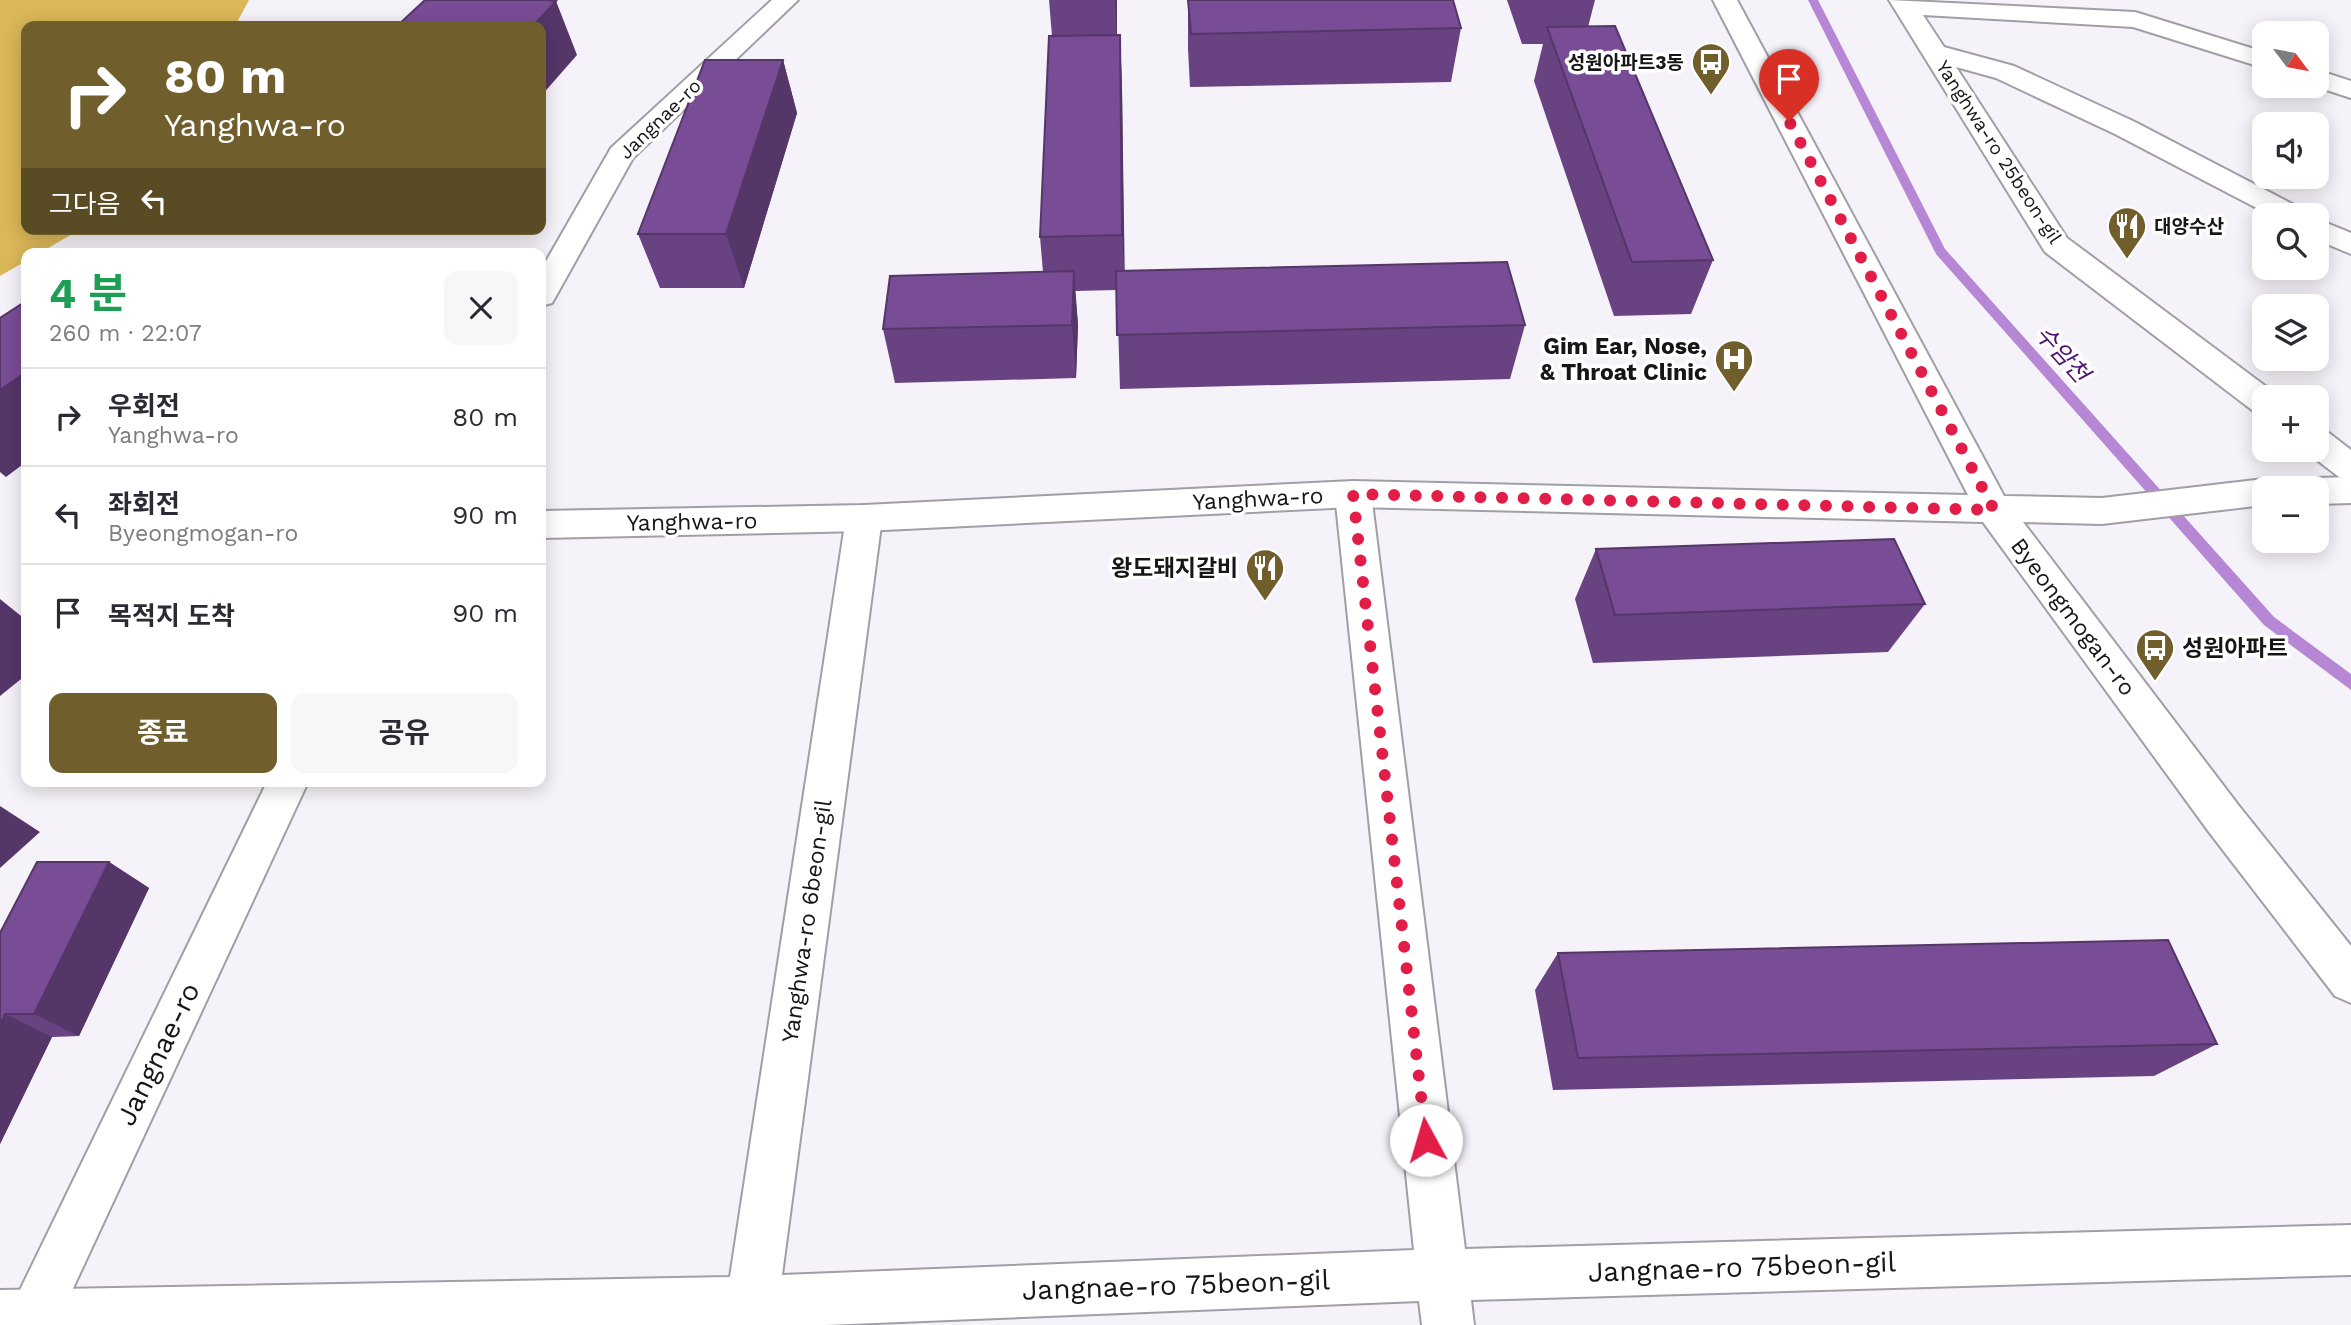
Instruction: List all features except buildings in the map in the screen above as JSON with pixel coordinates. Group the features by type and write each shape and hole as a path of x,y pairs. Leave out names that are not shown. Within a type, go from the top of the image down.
{"street":[{"name":"Jangnae-ro","path":"546,287 621,154 786,0"},
{"name":"Byeongmogan-ro","path":"1725,0 1994,510 2224,819 2351,981"},
{"name":"Yanghwa-ro 25beon-gil","path":"1903,4 2056,245 2252,393"},
{"name":"Yanghwa-ro 25beon-gil","path":"1903,4 2135,20 2171,28 2252,56"},
{"name":"Yanghwa-ro 25beon-gil","path":"1935,53 2017,78 2125,128 2269,203"},
{"path":"2329,82 2351,90"},
{"path":"2329,234 2351,244"},
{"path":"2329,451 2351,467"},
{"path":"2329,490 2351,489"},
{"name":"Yanghwa-ro","path":"546,525 864,518 1353,494 2102,511 2252,493"},
{"path":"1353,494 1448,1325"},
{"name":"Yanghwa-ro 6beon-gil","path":"751,1313 864,518"},
{"name":"Jangnae-ro","path":"20,1319 286,787"},
{"name":"Jangnae-ro 75beon-gil","path":"20,1319 751,1313 1441,1275 2351,1250"}],"shaded area":[{"path":"0,0 249,0 238,21 21,21 21,235 71,235 48,248 21,248 21,264 0,276"}],"waterway":[{"name":"수암천","path":"1813,0 1940,251 2269,621 2351,683"}],"place":[{"name":"성원아파트3동","path":"1711,96"},
{"name":"대양수산","path":"2127,260"},
{"name":"Gim Ear, Nose, & Throat Clinic","path":"1734,393"},
{"name":"왕도돼지갈비","path":"1265,602"},
{"name":"성원아파트","path":"2155,682"}],"route":[{"path":"1426,1140 1353,494 1994,510 1789,121"}]}
